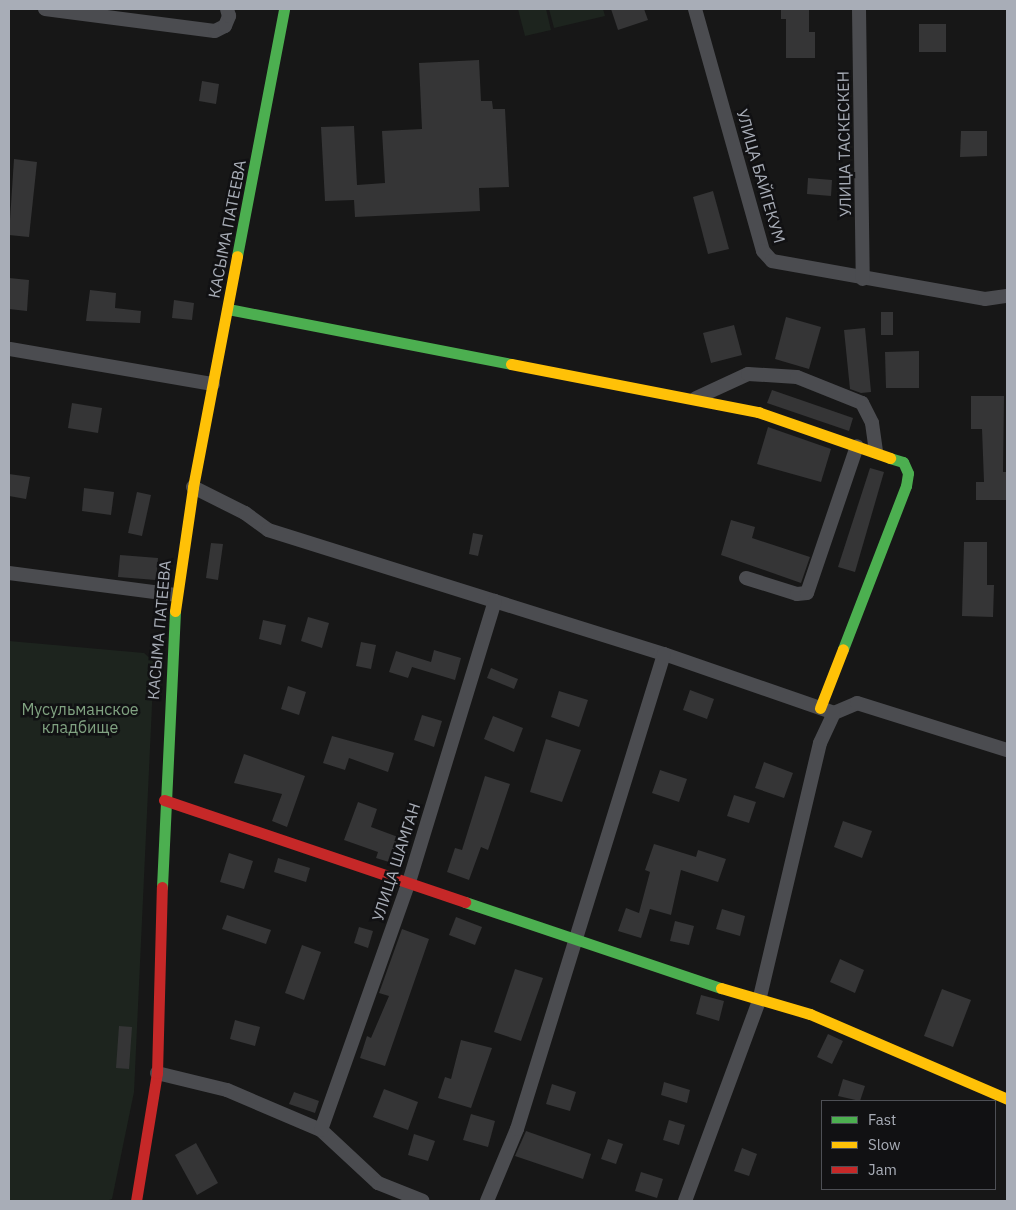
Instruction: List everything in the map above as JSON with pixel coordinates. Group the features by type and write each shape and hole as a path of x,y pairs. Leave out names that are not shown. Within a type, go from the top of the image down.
{"street":[{"path":"45,9 216,31 225,26 229,16 227,9"},
{"name":"КАСЫМА ПАТЕЕВА","path":"136,1201 138,1176 157,1074 164,800 176,595 193,487 284,9"},
{"name":"УЛИЦА БАЙГЕКУМ","path":"695,9 763,251 772,261 863,279 985,299 1007,296"},
{"name":"УЛИЦА ТАСКЕСКЕН","path":"859,9 863,279"},
{"path":"228,309 696,398 758,412 903,462 908,473 906,486 820,708"},
{"path":"10,349 213,384"},
{"path":"696,398 748,374 797,376 862,403 872,423 876,452"},
{"path":"746,578 797,594 807,592 856,446"},
{"path":"193,487 245,513 268,530 664,654 834,713"},
{"path":"9,573 176,595"},
{"name":"УЛИЦА ШАМГАН","path":"321,1130 409,882 495,601"},
{"path":"488,1201 517,1129 664,654"},
{"path":"686,1201 759,1002 820,743 834,713 857,703 1007,750"},
{"path":"164,800 759,1002 810,1014 1007,1099"},
{"path":"157,1074 227,1090 321,1130 378,1183 423,1201"}],"green space":[{"path":"518,9 546,9 551,30 525,36"},
{"path":"549,9 603,9 605,16 554,28"},
{"name":"Мусульманское кладбище","path":"9,641 144,653 154,662 134,1092 112,1199 106,1201 9,1201"}],"building":[{"path":"611,9 644,9 648,20 618,30"},
{"path":"781,9 809,9 809,32 815,32 815,58 786,58 786,19 781,19"},
{"path":"919,24 946,24 946,52 919,52"},
{"path":"479,60 481,101 492,101 493,109 505,109 509,187 479,188 480,211 355,217 354,200 325,201 321,127 354,126 357,185 385,183 382,131 422,129 419,63"},
{"path":"202,81 219,84 216,104 199,101"},
{"path":"961,131 987,131 987,156 960,157"},
{"path":"14,159 37,162 29,237 9,235"},
{"path":"808,178 832,180 831,196 807,194"},
{"path":"713,191 729,249 708,254 693,197"},
{"path":"9,278 29,280 27,311 9,309"},
{"path":"90,290 116,293 115,308 141,311 140,323 86,321"},
{"path":"174,300 194,303 192,320 172,318"},
{"path":"881,312 893,312 893,335 881,335"},
{"path":"786,317 821,327 809,369 775,359"},
{"path":"734,325 742,355 711,363 703,333"},
{"path":"865,328 871,392 861,393 850,389 844,330"},
{"path":"919,351 919,388 886,388 885,352"},
{"path":"772,390 853,418 849,431 767,403"},
{"path":"971,396 1004,396 1003,472 1007,472 1007,500 976,500 976,482 984,482 982,429 971,429"},
{"path":"72,403 102,408 98,433 68,428"},
{"path":"768,427 831,449 821,482 757,464"},
{"path":"870,468 884,472 855,572 838,567"},
{"path":"9,474 30,477 26,499 9,496"},
{"path":"84,488 114,492 111,515 82,511"},
{"path":"137,492 151,495 142,536 128,533"},
{"path":"731,520 755,527 752,538 810,557 801,583 721,555"},
{"path":"473,533 483,535 478,556 469,554"},
{"path":"964,542 987,542 987,585 994,585 993,617 962,616"},
{"path":"211,543 223,544 218,580 206,578"},
{"path":"120,555 158,558 156,580 118,577"},
{"path":"308,617 329,623 322,648 301,641"},
{"path":"263,620 286,625 281,645 259,639"},
{"path":"361,642 376,645 371,669 356,666"},
{"path":"434,650 461,658 455,680 412,667 408,678 389,672 396,651 431,662"},
{"path":"491,668 518,679 514,689 487,678"},
{"path":"288,686 306,692 299,715 281,709"},
{"path":"690,690 714,699 707,719 683,710"},
{"path":"559,691 588,700 579,727 551,717"},
{"path":"422,715 442,721 434,747 414,740"},
{"path":"493,716 523,728 514,752 484,739"},
{"path":"332,736 394,753 388,772 349,758 345,770 323,763"},
{"path":"546,739 581,750 562,802 530,792"},
{"path":"244,754 305,776 287,827 272,821 282,794 234,783"},
{"path":"764,762 793,773 784,798 755,788"},
{"path":"660,770 687,779 679,802 652,793"},
{"path":"485,776 510,784 488,850 481,847 469,880 447,872 455,848 462,850"},
{"path":"734,795 756,802 749,823 727,816"},
{"path":"358,802 377,809 371,827 398,837 389,862 376,858 378,852 344,840"},
{"path":"843,821 872,831 862,858 834,847"},
{"path":"654,844 696,857 698,850 726,859 718,882 681,870 671,915 650,909 641,938 618,931 626,908 639,913 650,872 645,870"},
{"path":"229,853 253,861 244,889 220,882"},
{"path":"278,858 310,868 306,882 274,872"},
{"path":"722,909 745,916 740,936 716,929"},
{"path":"227,915 271,930 266,944 222,929"},
{"path":"456,917 482,927 475,945 449,935"},
{"path":"675,921 694,926 689,945 670,941"},
{"path":"359,927 373,931 368,948 354,943"},
{"path":"402,929 429,939 385,1066 360,1058 367,1036 371,1038 389,996 379,993"},
{"path":"302,945 321,952 304,1000 285,993"},
{"path":"840,959 864,970 855,993 830,982"},
{"path":"515,969 543,978 521,1041 494,1032"},
{"path":"942,989 971,1000 953,1047 924,1036"},
{"path":"701,995 724,1001 719,1021 696,1014"},
{"path":"235,1020 260,1027 255,1046 230,1039"},
{"path":"119,1026 132,1027 129,1069 116,1068"},
{"path":"828,1034 843,1041 832,1064 817,1057"},
{"path":"461,1040 492,1048 471,1108 438,1098 445,1077 451,1079"},
{"path":"843,1079 865,1086 860,1100 838,1096"},
{"path":"664,1082 690,1090 687,1103 661,1095"},
{"path":"552,1084 576,1092 570,1111 546,1104"},
{"path":"384,1089 418,1102 408,1130 373,1117"},
{"path":"294,1092 319,1101 315,1113 289,1104"},
{"path":"471,1114 495,1121 488,1147 463,1140"},
{"path":"669,1120 685,1125 679,1145 663,1140"},
{"path":"526,1131 591,1154 583,1179 515,1156"},
{"path":"414,1134 435,1141 428,1161 408,1155"},
{"path":"608,1139 623,1144 616,1164 601,1159"},
{"path":"196,1143 218,1183 197,1195 175,1155"},
{"path":"742,1148 757,1154 749,1176 734,1171"},
{"path":"641,1172 663,1179 657,1198 635,1191"}],"traffic: fast":[{"path":"237,256 284,9"},
{"path":"228,309 511,364"},
{"path":"843,649 906,486 908,473 903,462 890,458"},
{"path":"162,887 175,611"},
{"path":"465,902 721,988"}],"traffic: slow":[{"path":"175,611 193,487 237,256"},
{"path":"511,364 758,412 890,458"},
{"path":"820,708 843,649"},
{"path":"721,988 810,1014 1007,1099"}],"traffic: jam":[{"path":"164,800 465,902"},
{"path":"136,1201 157,1073 162,887"}]}
